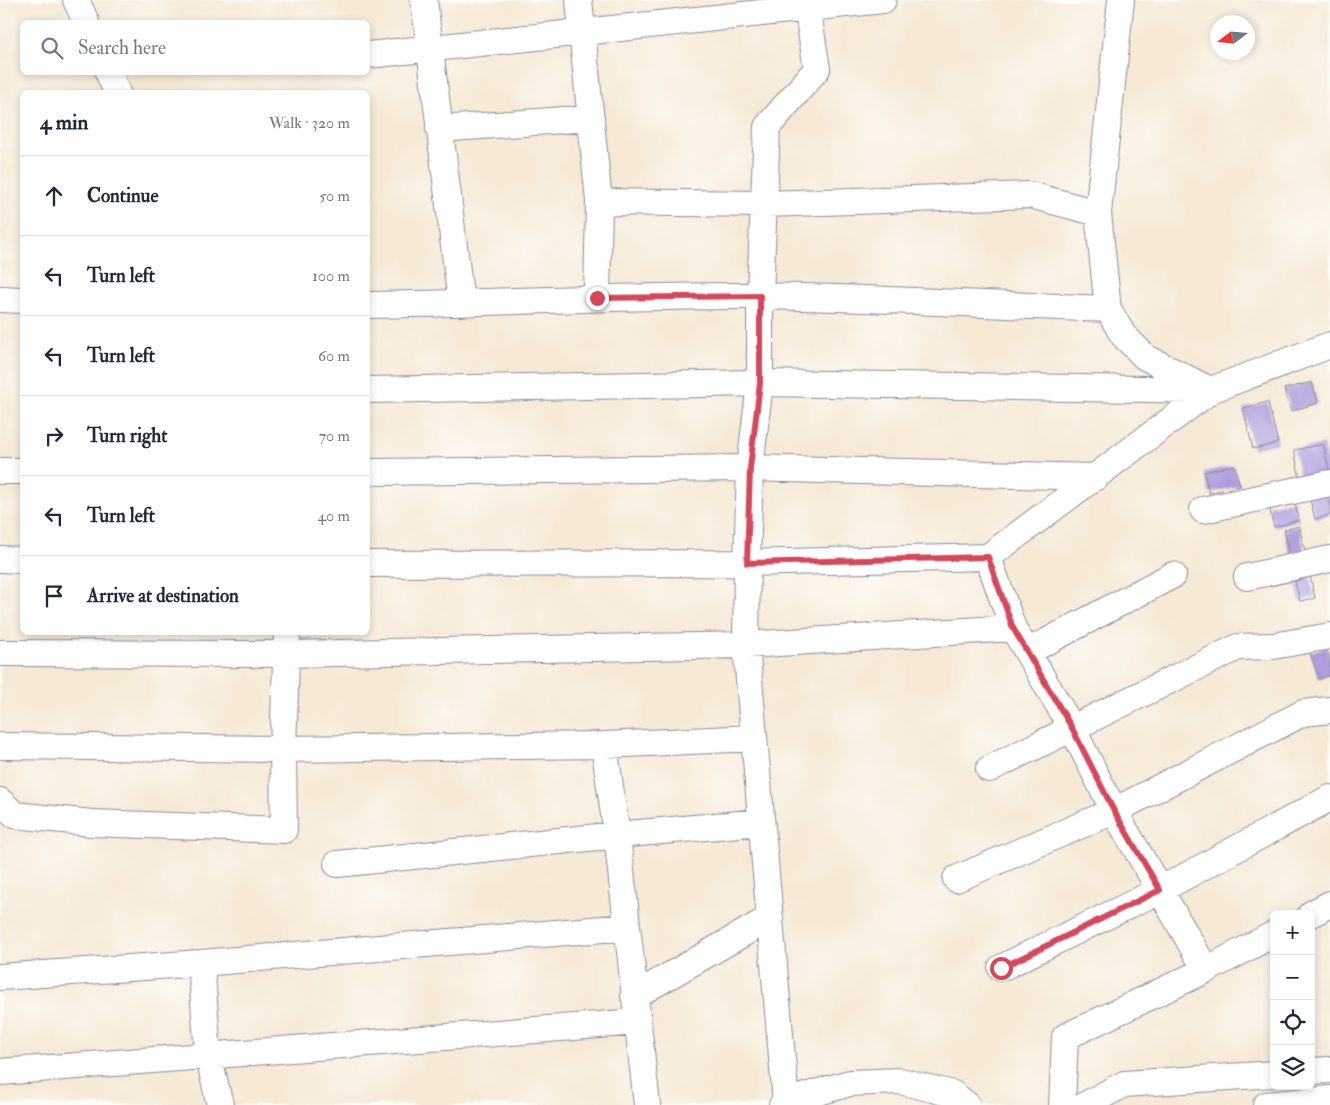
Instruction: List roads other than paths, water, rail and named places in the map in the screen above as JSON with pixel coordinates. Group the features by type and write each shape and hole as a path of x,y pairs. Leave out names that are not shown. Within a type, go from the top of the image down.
{"street":[{"path":"76,0 85,20"},
{"path":"424,0 461,304"},
{"path":"579,0 598,202 597,298"},
{"path":"370,55 582,33 806,4 883,0"},
{"path":"1121,0 1098,213 1108,309 1123,335 1145,357 1211,390"},
{"path":"806,4 817,69 767,127 760,296 760,383 750,468 747,563 746,645 784,1104 805,1096 850,1084 900,1081 953,1094 967,1105"},
{"path":"109,75 116,90"},
{"path":"439,129 591,118"},
{"path":"598,202 764,204 1030,195 1098,213"},
{"path":"370,305 461,304 597,298 760,296 1108,309"},
{"path":"0,299 20,300"},
{"path":"370,564 747,563 988,557 1211,390 1330,345"},
{"path":"370,390 760,383 1211,390"},
{"path":"370,472 750,468 1096,476"},
{"path":"0,471 20,471"},
{"path":"1203,510 1330,483"},
{"path":"988,557 1013,628 1072,728 1114,811 1206,970"},
{"path":"1246,577 1330,559"},
{"path":"0,560 20,560"},
{"path":"1027,652 1173,575"},
{"path":"0,653 286,643 746,645 1013,628"},
{"path":"988,769 1238,647 1273,646 1330,636"},
{"path":"0,801 15,815 92,823 284,830 283,749 286,643"},
{"path":"956,879 1114,811 1303,714 1330,710"},
{"path":"0,746 283,749 604,745 754,738"},
{"path":"604,745 617,835 647,1105"},
{"path":"1001,968 1160,890 1330,798"},
{"path":"338,864 761,822"},
{"path":"1315,912 1330,904"},
{"path":"634,996 770,918"},
{"path":"0,977 201,963 627,927"},
{"path":"1062,1105 1065,1037 1206,970 1270,936"},
{"path":"201,963 208,1054 220,1105"},
{"path":"0,1072 208,1054 637,1022"},
{"path":"1315,1071 1330,1070"},
{"path":"1085,1105 1124,1084 1270,1074"},
{"path":"1260,1105 1281,1090"},
{"path":"1266,1105 1330,1099"}]}
